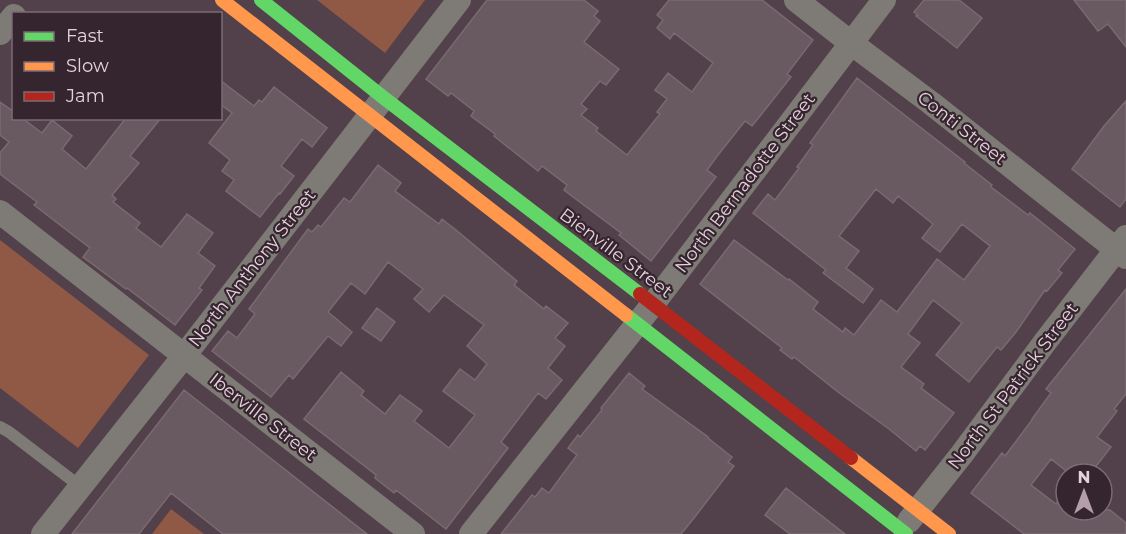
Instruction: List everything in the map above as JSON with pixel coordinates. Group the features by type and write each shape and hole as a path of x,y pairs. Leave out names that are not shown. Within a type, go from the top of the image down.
{"street":[{"path":"16,12 26,0"},
{"name":"Bienville Street","path":"222,0 377,107 653,304 950,534"},
{"name":"Bienville Street","path":"261,0 377,107 637,325 902,533"},
{"name":"North Anthony Street","path":"43,534 184,356 459,0"},
{"name":"Conti Street","path":"796,0 1123,248"},
{"name":"North Bernadotte Street","path":"471,534 637,325 884,0"},
{"path":"0,33 12,18"},
{"name":"Iberville Street","path":"0,212 413,534"},
{"name":"North St Patrick Street","path":"902,533 918,509 1123,248"}],"lane":[{"path":"0,427 81,487"}],"shaded area":[{"path":"317,0 425,0 385,53"},
{"path":"0,240 149,355 78,448 0,388"},
{"path":"171,509 204,534 152,534"}],"building":[{"path":"487,0 584,0 598,11 594,16 600,21 584,42 619,69 606,85 600,81 581,104 587,109 581,115 598,128 596,131 627,155 660,114 657,112 667,99 655,90 668,73 692,92 713,63 674,33 670,39 657,28 663,20 657,15 669,0 762,0 813,40 787,74 791,77 752,126 745,121 707,170 716,177 651,261 619,235 621,233 564,190 567,185 542,166 538,171 471,116 474,111 451,93 448,96 426,79"},
{"path":"924,0 959,0 982,18 957,48 916,16 918,15 914,12"},
{"path":"1074,0 1126,0 1126,47 1108,24 1098,31"},
{"path":"857,78 965,162 992,185 991,187 1028,215 1030,213 1075,249 1058,270 1062,273 1047,291 1045,290 1016,332 1001,350 997,347 969,382 936,355 962,323 933,300 908,334 920,343 901,367 924,384 921,388 954,413 925,450 920,446 916,451 794,357 792,359 780,350 782,348 700,284 734,240 818,302 813,309 843,332 845,328 854,335 881,300 897,312 937,259 964,280 990,246 962,224 940,252 922,238 933,224 898,196 893,203 876,189 839,236 859,251 846,268 873,289 863,303 823,273 826,270 753,213 768,194 775,200 799,168 797,167 813,145 810,143"},
{"path":"222,82 254,106 259,100 262,102 274,87 327,128 312,147 302,139 281,166 294,176 260,217 226,191 234,180 222,171 230,160 209,143 232,113 222,106"},
{"path":"1126,101 1126,199 1120,207 1072,169"},
{"path":"0,102 12,111 12,120 25,120 42,133 52,120 72,136 62,149 86,169 124,120 159,120 130,156 139,163 112,195 116,199 113,202 140,223 136,228 161,247 187,214 213,233 198,253 215,266 199,288 202,290 175,325 83,257 90,248 34,205 37,202 0,174 0,153 9,142 0,135"},
{"path":"378,165 401,183 395,191 439,224 442,219 517,281 514,285 544,309 546,306 568,323 555,338 565,346 548,368 562,380 546,399 538,393 501,442 508,448 446,529 396,490 394,493 375,478 376,475 304,419 341,372 364,391 361,395 385,414 400,395 422,411 414,421 449,448 475,415 443,391 460,369 475,380 487,364 467,346 484,325 444,295 429,312 414,299 423,289 388,262 365,294 351,283 328,312 352,332 341,346 328,336 293,379 289,375 271,397 212,351 228,331 237,338 255,314 249,309 308,229 312,232 318,225 321,227 344,198 350,202"},
{"path":"1126,289 1126,394 1114,409 1117,411 1097,437 1111,447 1099,462 1055,462 1051,459 1031,485 1054,502 1054,522 1114,522 1114,513 1126,523 1126,534 1024,534 971,493 1002,453 1005,456 1032,420 1051,393 1046,389"},
{"path":"377,308 395,322 381,341 362,328"},
{"path":"629,373 645,386 642,389 732,457 728,462 734,466 694,518 681,534 501,534 532,495 535,497 542,488 549,493 577,455 568,448 602,410 601,408"},
{"path":"184,390 367,534 223,534 171,493 139,534 72,534"},
{"path":"786,488 845,534 790,534 765,515"}],"traffic: fast":[{"path":"261,0 384,98 640,294"},
{"path":"626,315 906,534"}],"traffic: slow":[{"path":"222,0 626,315"},
{"path":"851,458 949,534"}],"traffic: jam":[{"path":"640,294 851,458"}]}
